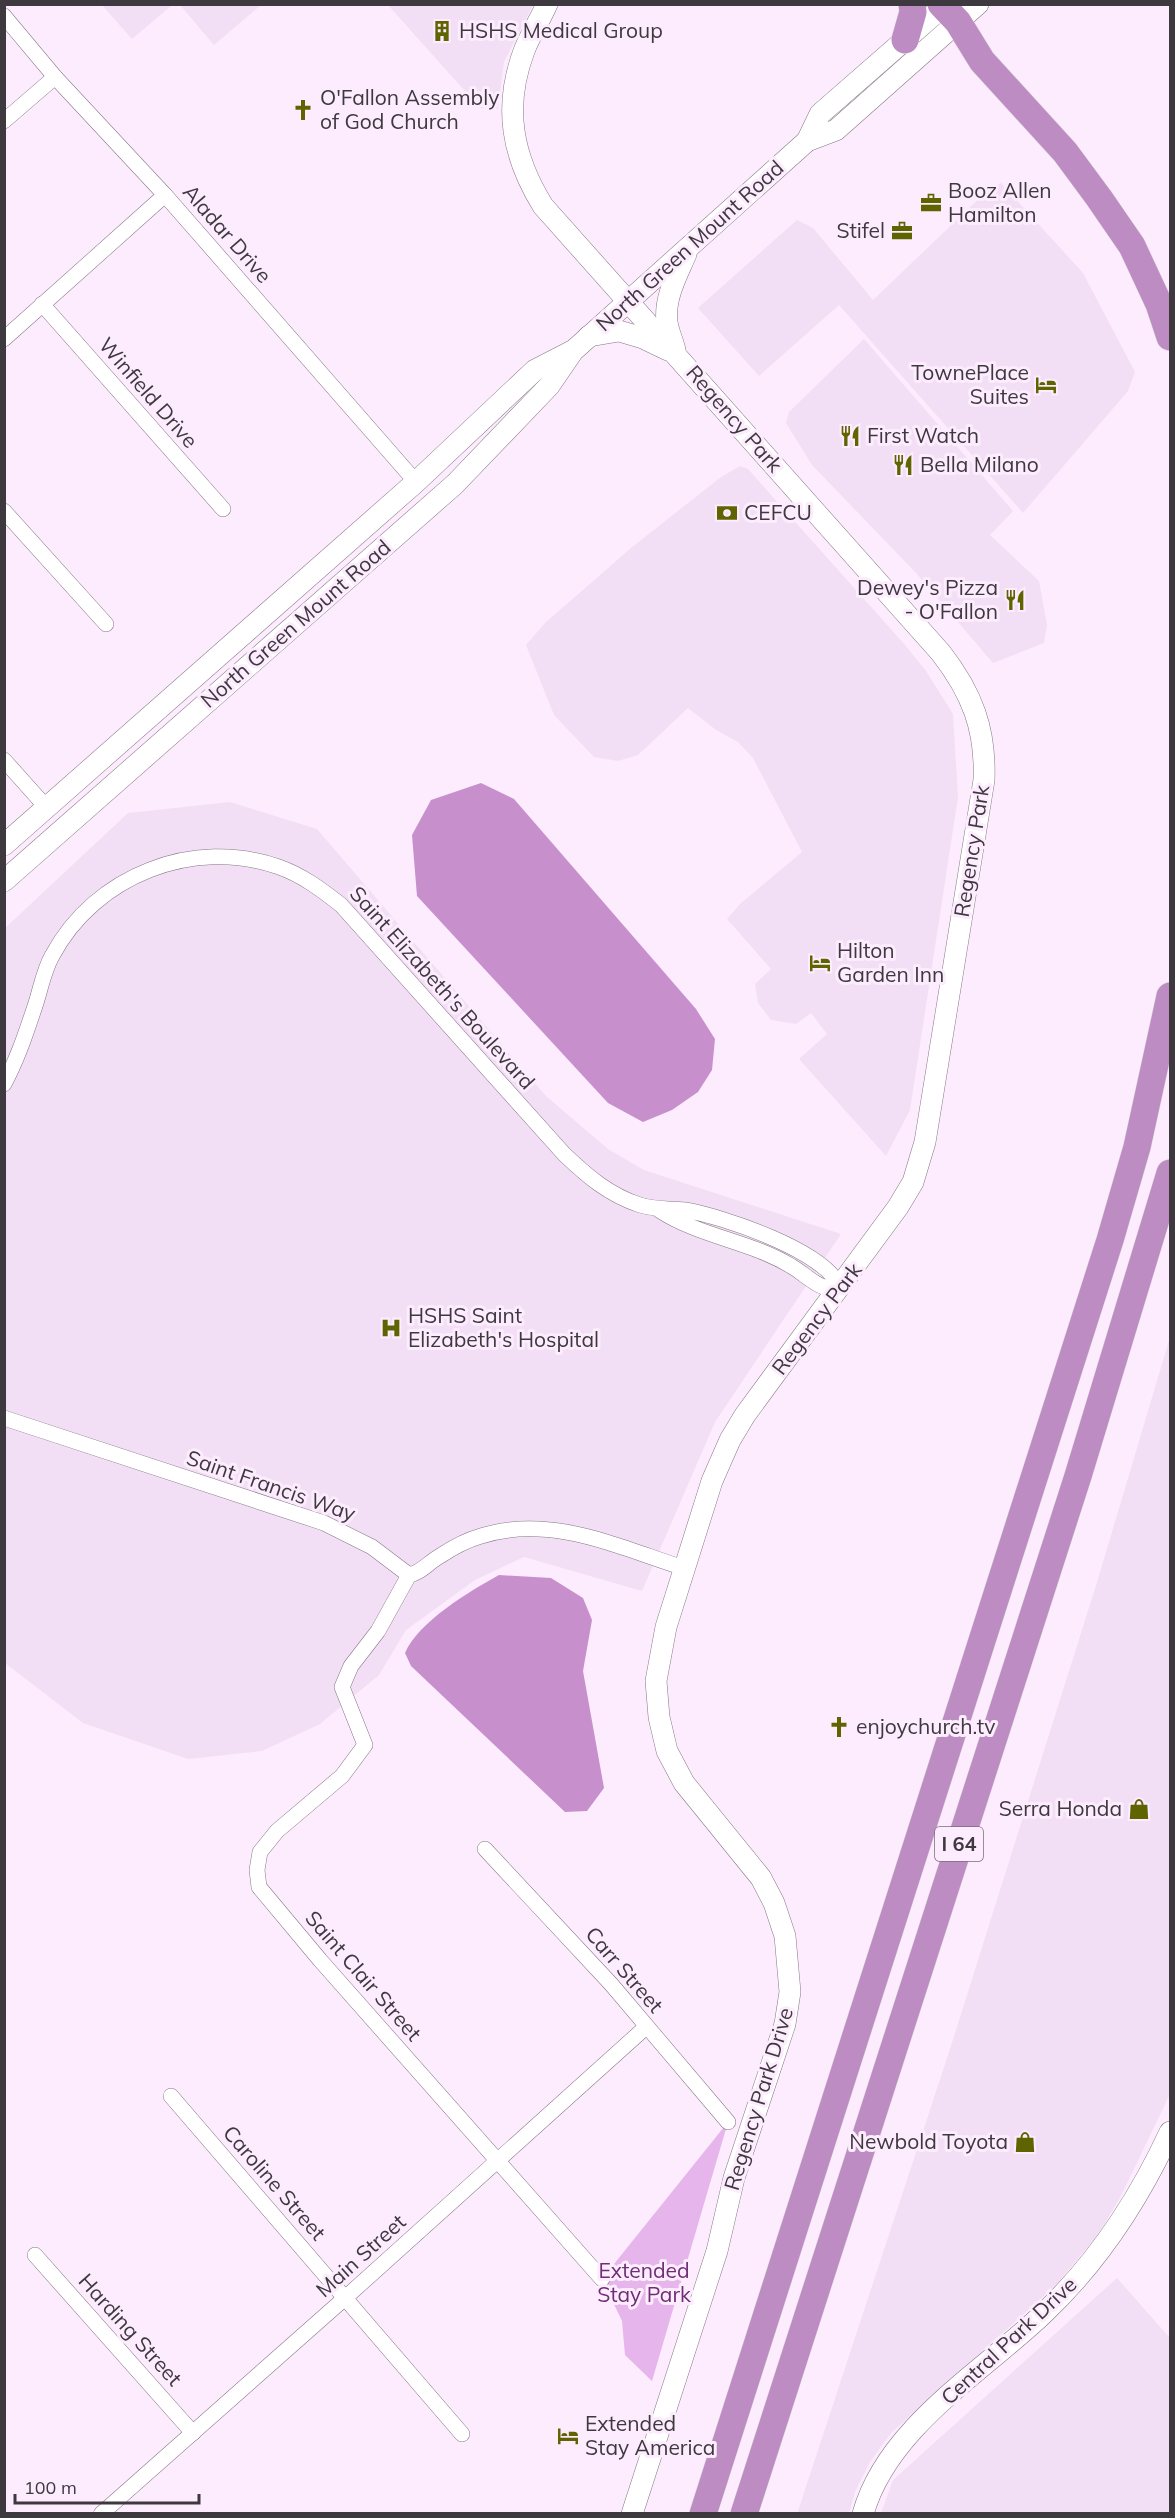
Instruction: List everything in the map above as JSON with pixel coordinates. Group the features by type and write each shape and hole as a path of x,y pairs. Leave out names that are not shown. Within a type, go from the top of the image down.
{"highway":[{"path":"905,40 913,12 912,4"},
{"path":"953,8 982,62 1065,152 1132,246 1159,304 1170,336"},
{"name":"I 64","path":"703,2514 1110,1240 1137,1148 1170,996"},
{"name":"I 64","path":"744,2514 1074,1487 1170,1173"}],"street":[{"name":"Regency Park","path":"547,4 525,49 512,98 513,125 518,154 528,182 543,206 940,653 959,677 972,702 981,731 985,756 984,780 925,1142 919,1166 906,1195 840,1289 745,1416 730,1440 712,1481 684,1568"},
{"name":"North Green Mount Road","path":"807,141 820,114 905,40 953,8"},
{"name":"North Green Mount Road","path":"4,881 455,484 549,386 573,351 807,141 836,130 953,8"},
{"name":"Aladar Drive","path":"4,16 55,77 165,195 416,483"},
{"path":"4,122 55,77"},
{"path":"4,339 165,195"},
{"path":"677,355 667,322 668,304 673,282 690,245"},
{"name":"Winfield Drive","path":"42,304 223,509"},
{"path":"589,336 619,331 643,338 677,355"},
{"name":"North Green Mount Road","path":"4,845 416,483 535,370 573,351"},
{"path":"4,511 106,624"},
{"path":"4,760 47,808"},
{"name":"Saint Elizabeth's Boulevard","path":"4,1084 18,1055 52,955 70,928 89,907 118,885 159,866 208,857 258,861 300,876 341,906 583,1173 603,1188 623,1198 659,1210 683,1210 773,1238 814,1260 830,1272 837,1279 840,1289"},
{"name":"Saint Francis Way","path":"4,1418 324,1523 372,1547 409,1575"},
{"path":"409,1575 414,1574 438,1556 479,1536 521,1528 563,1530 684,1568"},
{"name":"Regency Park Drive","path":"632,2514 717,2251 734,2178 785,2024 790,1992 785,1936 774,1903 750,1863 705,1812 684,1783 667,1751 659,1717 656,1681 666,1627 684,1568"},
{"name":"Saint Clair Street","path":"409,1575 378,1631 351,1666 342,1687 365,1745 342,1776 277,1831 260,1852 257,1870 258,1887 602,2279"},
{"name":"Carr Street","path":"485,1849 611,1984 728,2122"},
{"name":"Main Street","path":"101,2514 499,2161 646,2027"},
{"name":"Caroline Street","path":"171,2096 462,2434"},
{"name":"Central Park Drive","path":"862,2514 878,2475 895,2449 916,2426 1043,2314 1078,2278 1108,2240 1133,2201 1170,2132"},
{"name":"Harding Street","path":"35,2255 193,2433"}],"shaded area":[{"path":"102,5 172,5 132,39"},
{"path":"180,5 261,5 214,45"},
{"path":"388,5 533,5 504,62 498,109 480,108"},
{"path":"1001,183 1083,273 1135,372 1128,391 1023,513 839,305 759,376 698,308 797,220 813,228 873,300 989,189"},
{"path":"864,339 1013,511 990,535 1039,581 1047,625 1044,643 993,663 916,573 812,465 786,423 789,412"},
{"path":"740,466 748,469 905,645 926,671 953,714 958,797 910,1110 886,1156 799,1059 827,1034 811,1013 796,1024 771,1020 758,1003 755,984 771,969 727,919 740,904 802,852 753,758 738,742 716,730 688,708 638,755 618,761 594,757 554,715 526,645 545,623 631,548 721,477"},
{"path":"481,783 514,799 696,1009 715,1039 712,1070 698,1092 672,1110 643,1122 608,1103 417,896 412,835 431,800"},
{"name":"HSHS Saint Elizabeth's Hospital","path":"230,802 317,829 546,1096 608,1149 644,1170 841,1234 715,1422 642,1591 524,1557 475,1580 406,1630 379,1675 320,1724 262,1751 188,1759 83,1723 5,1663 4,929 128,813"},
{"path":"1170,1337 1170,2094 1121,2196 1097,2236 1055,2286 891,2433 870,2462 855,2492 849,2513 797,2514 950,2049 1098,1579"},
{"path":"499,1575 551,1578 583,1598 592,1620 583,1671 604,1788 587,1811 565,1812 411,1666 405,1653 421,1630 446,1608"},
{"path":"1117,2278 1170,2338 1170,2510 1166,2514 881,2513 893,2480"}],"green space":[{"name":"Extended Stay Park","path":"728,2122 652,2381 625,2355 622,2321 602,2279"}],"place":[{"name":"HSHS Medical Group","path":"442,31"},
{"name":"O'Fallon Assembly of God Church","path":"303,110"},
{"name":"Booz Allen Hamilton","path":"931,203"},
{"name":"Stifel","path":"902,231"},
{"name":"TownePlace Suites","path":"1046,385"},
{"name":"First Watch","path":"850,436"},
{"name":"Bella Milano","path":"903,465"},
{"name":"CEFCU","path":"727,513"},
{"name":"Dewey's Pizza - O'Fallon","path":"1015,600"},
{"name":"Hilton Garden Inn","path":"820,963"},
{"name":"HSHS Saint Elizabeth's Hospital","path":"391,1328"},
{"name":"enjoychurch.tv","path":"839,1727"},
{"name":"Serra Honda","path":"1139,1809"},
{"name":"Newbold Toyota","path":"1025,2142"},
{"name":"Extended Stay America","path":"568,2436"}]}
